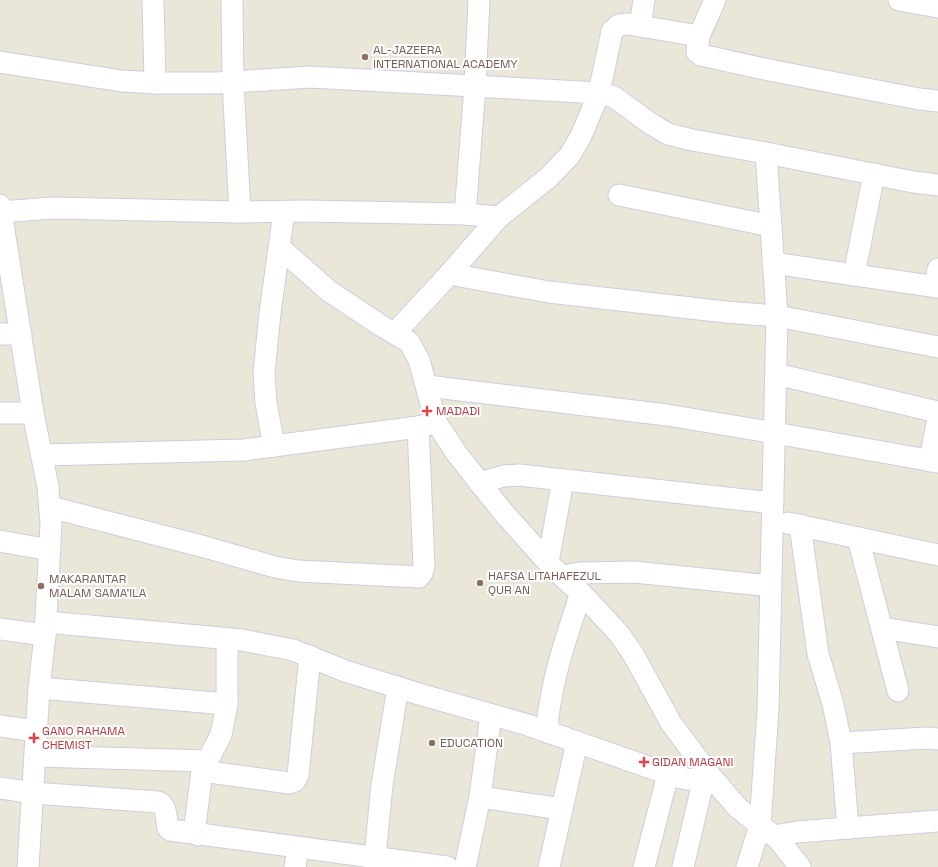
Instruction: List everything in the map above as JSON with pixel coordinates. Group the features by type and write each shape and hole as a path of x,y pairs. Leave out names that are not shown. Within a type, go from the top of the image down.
{"street":[{"path":"153,0 155,84"},
{"path":"232,0 233,82 240,212"},
{"path":"465,214 475,87 479,0"},
{"path":"640,26 644,0"},
{"path":"715,0 699,36 697,52 701,55 784,73 919,99 938,101"},
{"path":"900,0 938,7"},
{"path":"395,333 450,274 499,217 549,177 570,155 581,136 599,93 612,31 619,25 628,24 699,36"},
{"path":"0,62 122,81 155,84 233,82 310,77 599,93 614,97 651,124 668,134 692,140 938,186"},
{"path":"747,867 767,831 768,710 777,316 766,153"},
{"path":"854,275 874,174"},
{"path":"620,195 771,226"},
{"path":"28,867 51,524 48,487 0,210 52,208 240,212 305,211 465,214 499,217"},
{"path":"274,446 266,403 264,373 270,313 284,212"},
{"path":"50,507 205,547 275,567 298,571 419,577 424,566 427,386 419,360 409,342 329,291 280,248"},
{"path":"773,263 854,275 937,281"},
{"path":"450,274 549,292 726,312 777,316 938,347"},
{"path":"0,334 21,334"},
{"path":"776,374 938,412"},
{"path":"427,386 667,415 934,461 938,418"},
{"path":"0,413 34,413"},
{"path":"42,455 244,450 427,424"},
{"path":"427,424 457,454 503,512 620,635 633,654 671,723 711,784 738,808 778,839 800,867"},
{"path":"479,482 504,476 520,475 773,511 800,525 938,555"},
{"path":"556,569 563,480"},
{"path":"800,525 818,654 833,704 841,743 848,828"},
{"path":"858,538 898,690"},
{"path":"0,541 50,550"},
{"path":"556,569 580,573 634,572 771,586"},
{"path":"547,732 554,683 581,593"},
{"path":"0,629 45,628 242,640 293,650 345,671 398,688 547,732 668,774 711,784"},
{"path":"882,628 938,637"},
{"path":"198,835 195,825 204,766 221,734 227,704 227,639"},
{"path":"35,756 204,766 289,783 295,781 298,775 310,656"},
{"path":"39,688 227,704"},
{"path":"374,862 382,785 398,688"},
{"path":"465,867 480,797 491,715"},
{"path":"0,726 36,731"},
{"path":"841,743 912,738 938,739"},
{"path":"549,867 577,742"},
{"path":"644,867 668,774"},
{"path":"683,867 711,784"},
{"path":"0,788 33,793 158,802 162,803 164,807 168,828 170,830 297,858 447,867"},
{"path":"480,797 562,810"},
{"path":"767,831 797,832 938,821"}],"place":[{"name":"AL-JAZEERA INTERNATIONAL ACADEMY","path":"365,57"},
{"name":"MADADI","path":"427,411"},
{"name":"HAFSA LITAHAFEZUL QUR AN","path":"480,583"},
{"name":"MAKARANTAR MALAM SAMA'ILA","path":"41,586"},
{"name":"GANO RAHAMA CHEMIST","path":"34,738"},
{"name":"EDUCATION","path":"432,743"},
{"name":"GIDAN MAGANI","path":"644,762"}]}
